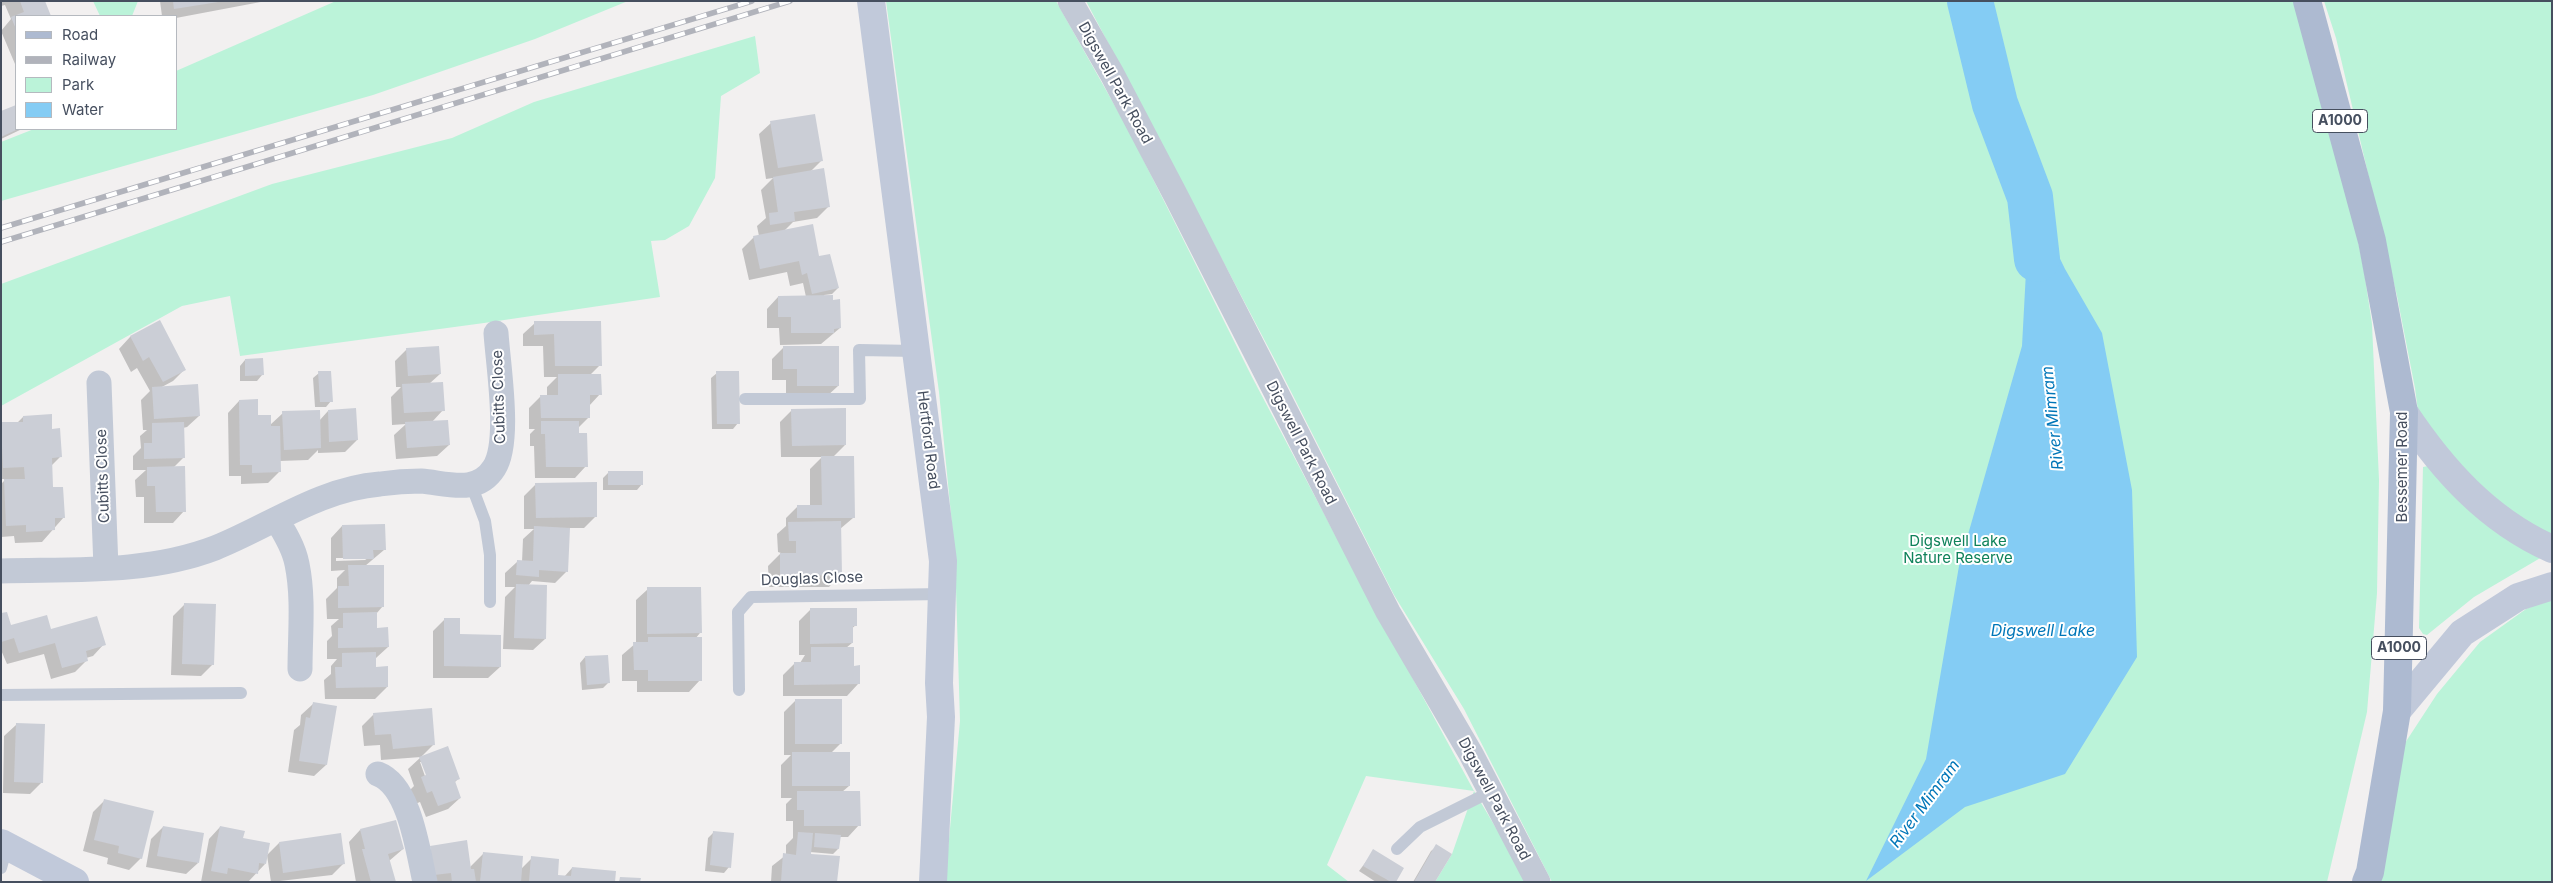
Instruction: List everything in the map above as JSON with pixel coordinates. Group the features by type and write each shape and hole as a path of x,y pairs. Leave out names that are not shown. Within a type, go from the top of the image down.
{"main road":[{"name":"Bessemer Road","path":"2307,1 2372,241 2404,412 2397,711 2370,872 2366,882"}],"street":[{"name":"Hertford Road","path":"871,1 943,561 939,683 941,717 933,882"},
{"name":"Digswell Park Road","path":"1070,1 1112,74 1171,187 1388,612 1492,791 1538,882"},
{"name":"Cubitts Close","path":"471,484 487,476 494,468 503,441 496,333"},
{"name":"Cubitts Close","path":"99,383 106,568"},
{"path":"2404,412 2444,467 2475,500 2533,540 2552,549"},
{"path":"1,571 153,566 214,548 310,502 337,492 375,484 411,481 453,486 471,484"},
{"path":"276,519 290,542 297,564 301,595 300,669"},
{"path":"2397,711 2462,633 2518,596 2552,586"},
{"path":"378,774 386,777 395,786 410,817 425,882"},
{"path":"3,852 75,882"}],"lane":[{"path":"745,399 860,399 859,350 916,351"},
{"path":"471,484 485,521 490,555 490,602"},
{"name":"Douglas Close","path":"739,690 738,612 752,597 943,594"},
{"path":"1,695 241,694"},
{"path":"1397,849 1420,827 1492,791"}],"green space":[{"path":"93,1 138,1 132,15 100,15"},
{"path":"336,1 628,1 535,39 373,95 1,201 1,142 31,130 178,130 178,70"},
{"path":"886,1 1056,1 1129,131 1252,377 1350,563 1474,791 1366,776 1327,865 1349,882 945,882 960,721 955,555 939,392"},
{"name":"Digswell Lake Nature Reserve","path":"1086,1 2294,1 2313,54 2337,136 2364,271 2372,324 2379,480 2377,593 2367,712 2327,882 1552,882 1464,709 1394,595 1276,362"},
{"path":"2324,1 2552,1 2552,538 2502,508 2420,427 2415,388 2397,296 2336,38"},
{"path":"755,36 760,73 721,96 715,178 689,226 665,240 651,241 660,297 240,356 230,296 182,306 1,406 1,284 272,184 452,138 534,102"},
{"path":"2428,466 2542,557 2474,597 2427,635 2423,634 2419,628 2423,467"},
{"path":"2552,598 2552,882 2360,882 2405,743 2437,694 2480,642 2526,609"},
{"path":"1474,791 1528,882 1435,882 1452,854"}],"water":[{"name":"Digswell Lake","path":"2030,197 2065,269 2102,333 2132,490 2137,657 2065,774 1965,807 1866,881 1926,759 1959,566 2022,346"}],"building":[{"path":"20,1 45,1 51,15 16,15 24,12"},
{"path":"173,1 218,1 218,2 174,9"},
{"path":"15,15 15,27 11,17"},
{"path":"15,105 16,130 1,137 1,111"},
{"path":"815,114 823,161 778,168 770,121"},
{"path":"824,168 830,207 794,212 795,221 770,225 769,213 778,212 773,177"},
{"path":"813,224 819,256 830,254 839,288 812,294 807,273 802,275 799,261 760,269 753,236"},
{"path":"833,295 833,300 840,299 841,328 834,329 834,333 791,333 791,317 778,317 778,296"},
{"path":"160,320 186,370 163,382 149,357 143,361 130,336"},
{"path":"534,321 601,321 602,366 555,366 554,334 534,335"},
{"path":"439,346 441,374 408,376 406,348"},
{"path":"783,346 839,346 839,386 797,386 797,369 783,369"},
{"path":"263,358 264,375 245,376 245,359"},
{"path":"318,371 331,371 333,402 320,402"},
{"path":"716,371 739,371 740,424 717,424"},
{"path":"558,374 601,374 602,395 590,395 590,418 541,418 540,395 558,395"},
{"path":"443,382 445,411 404,413 402,384"},
{"path":"198,384 200,416 154,419 152,387"},
{"path":"258,399 258,415 271,415 271,426 280,426 281,472 252,473 252,465 240,465 239,400"},
{"path":"356,408 358,440 329,442 328,410"},
{"path":"846,408 846,445 792,446 791,409"},
{"path":"320,410 321,448 284,450 282,411"},
{"path":"52,414 52,429 60,428 62,457 52,458 53,487 63,487 65,518 55,518 55,530 26,532 26,525 6,526 4,479 25,479 24,467 3,468 1,422 23,422 23,416"},
{"path":"448,420 450,445 407,448 405,422"},
{"path":"541,421 579,421 579,433 587,433 588,467 546,467 545,434 541,434"},
{"path":"184,422 185,458 144,459 144,443 152,443 152,423"},
{"path":"821,456 854,456 855,518 797,518 797,505 822,505"},
{"path":"185,466 186,512 156,512 155,486 147,486 147,467"},
{"path":"608,471 643,471 643,485 608,485"},
{"path":"597,482 597,517 536,518 535,483"},
{"path":"841,521 842,575 780,576 780,553 796,553 796,541 789,541 788,522"},
{"path":"385,524 386,550 373,550 374,559 343,559 342,525"},
{"path":"534,526 570,528 568,572 539,570 539,577 516,575 517,560 533,561"},
{"path":"348,565 384,565 384,607 338,608 338,586 349,586"},
{"path":"516,584 547,585 546,639 514,638"},
{"path":"647,587 701,587 702,633 647,634"},
{"path":"184,603 216,604 214,665 182,664"},
{"path":"810,608 857,608 857,626 853,626 853,643 810,644"},
{"path":"7,612 11,625 47,615 51,629 97,616 106,645 86,651 88,661 62,668 55,643 19,653 14,638 1,642 1,613"},
{"path":"377,612 377,628 388,627 389,647 338,648 338,628 343,628 343,613"},
{"path":"444,618 460,618 460,634 501,635 501,667 444,666"},
{"path":"648,637 702,637 702,681 648,681 648,670 634,670 633,642 648,642"},
{"path":"811,647 854,647 854,666 860,665 860,684 794,685 794,662 811,662"},
{"path":"376,652 376,667 388,666 388,687 336,688 335,667 342,667 342,653"},
{"path":"608,655 610,683 587,685 585,656"},
{"path":"795,699 842,699 842,744 795,744"},
{"path":"313,702 337,706 327,765 299,761 306,717 310,718"},
{"path":"432,708 435,745 393,749 391,734 375,735 373,713"},
{"path":"16,723 45,724 43,783 14,782"},
{"path":"448,746 460,779 455,781 461,798 438,806 432,791 427,793 421,777 426,775 419,757"},
{"path":"792,752 850,752 850,786 792,786"},
{"path":"797,791 860,791 861,826 804,826 804,810 797,810"},
{"path":"104,799 154,811 142,859 118,853 119,846 94,840"},
{"path":"396,820 404,849 388,854 396,882 371,882 362,849 365,849 360,829"},
{"path":"163,826 204,833 199,863 157,856"},
{"path":"220,826 245,831 243,838 270,843 266,864 259,863 258,874 228,868 227,874 211,871"},
{"path":"713,831 734,833 731,868 710,865"},
{"path":"798,832 813,833 811,854 840,856 837,882 781,882 783,853 796,855"},
{"path":"341,833 345,864 283,873 279,842"},
{"path":"815,833 841,835 839,849 814,847"},
{"path":"467,840 471,869 474,869 476,882 452,882 451,873 434,875 430,846"},
{"path":"1436,844 1452,854 1435,882 1414,882"},
{"path":"1373,849 1404,868 1396,882 1391,882 1363,866"},
{"path":"483,852 523,856 521,882 480,882"},
{"path":"531,856 559,859 558,875 571,876 572,867 616,871 615,882 529,882"},
{"path":"620,877 641,878 640,882 619,882"}],"waterway":[{"name":"River Mimram","path":"1970,1 1995,104 2030,197 2037,259"}],"railway":[{"path":"1,228 752,1"},
{"path":"1,242 790,1"}]}
